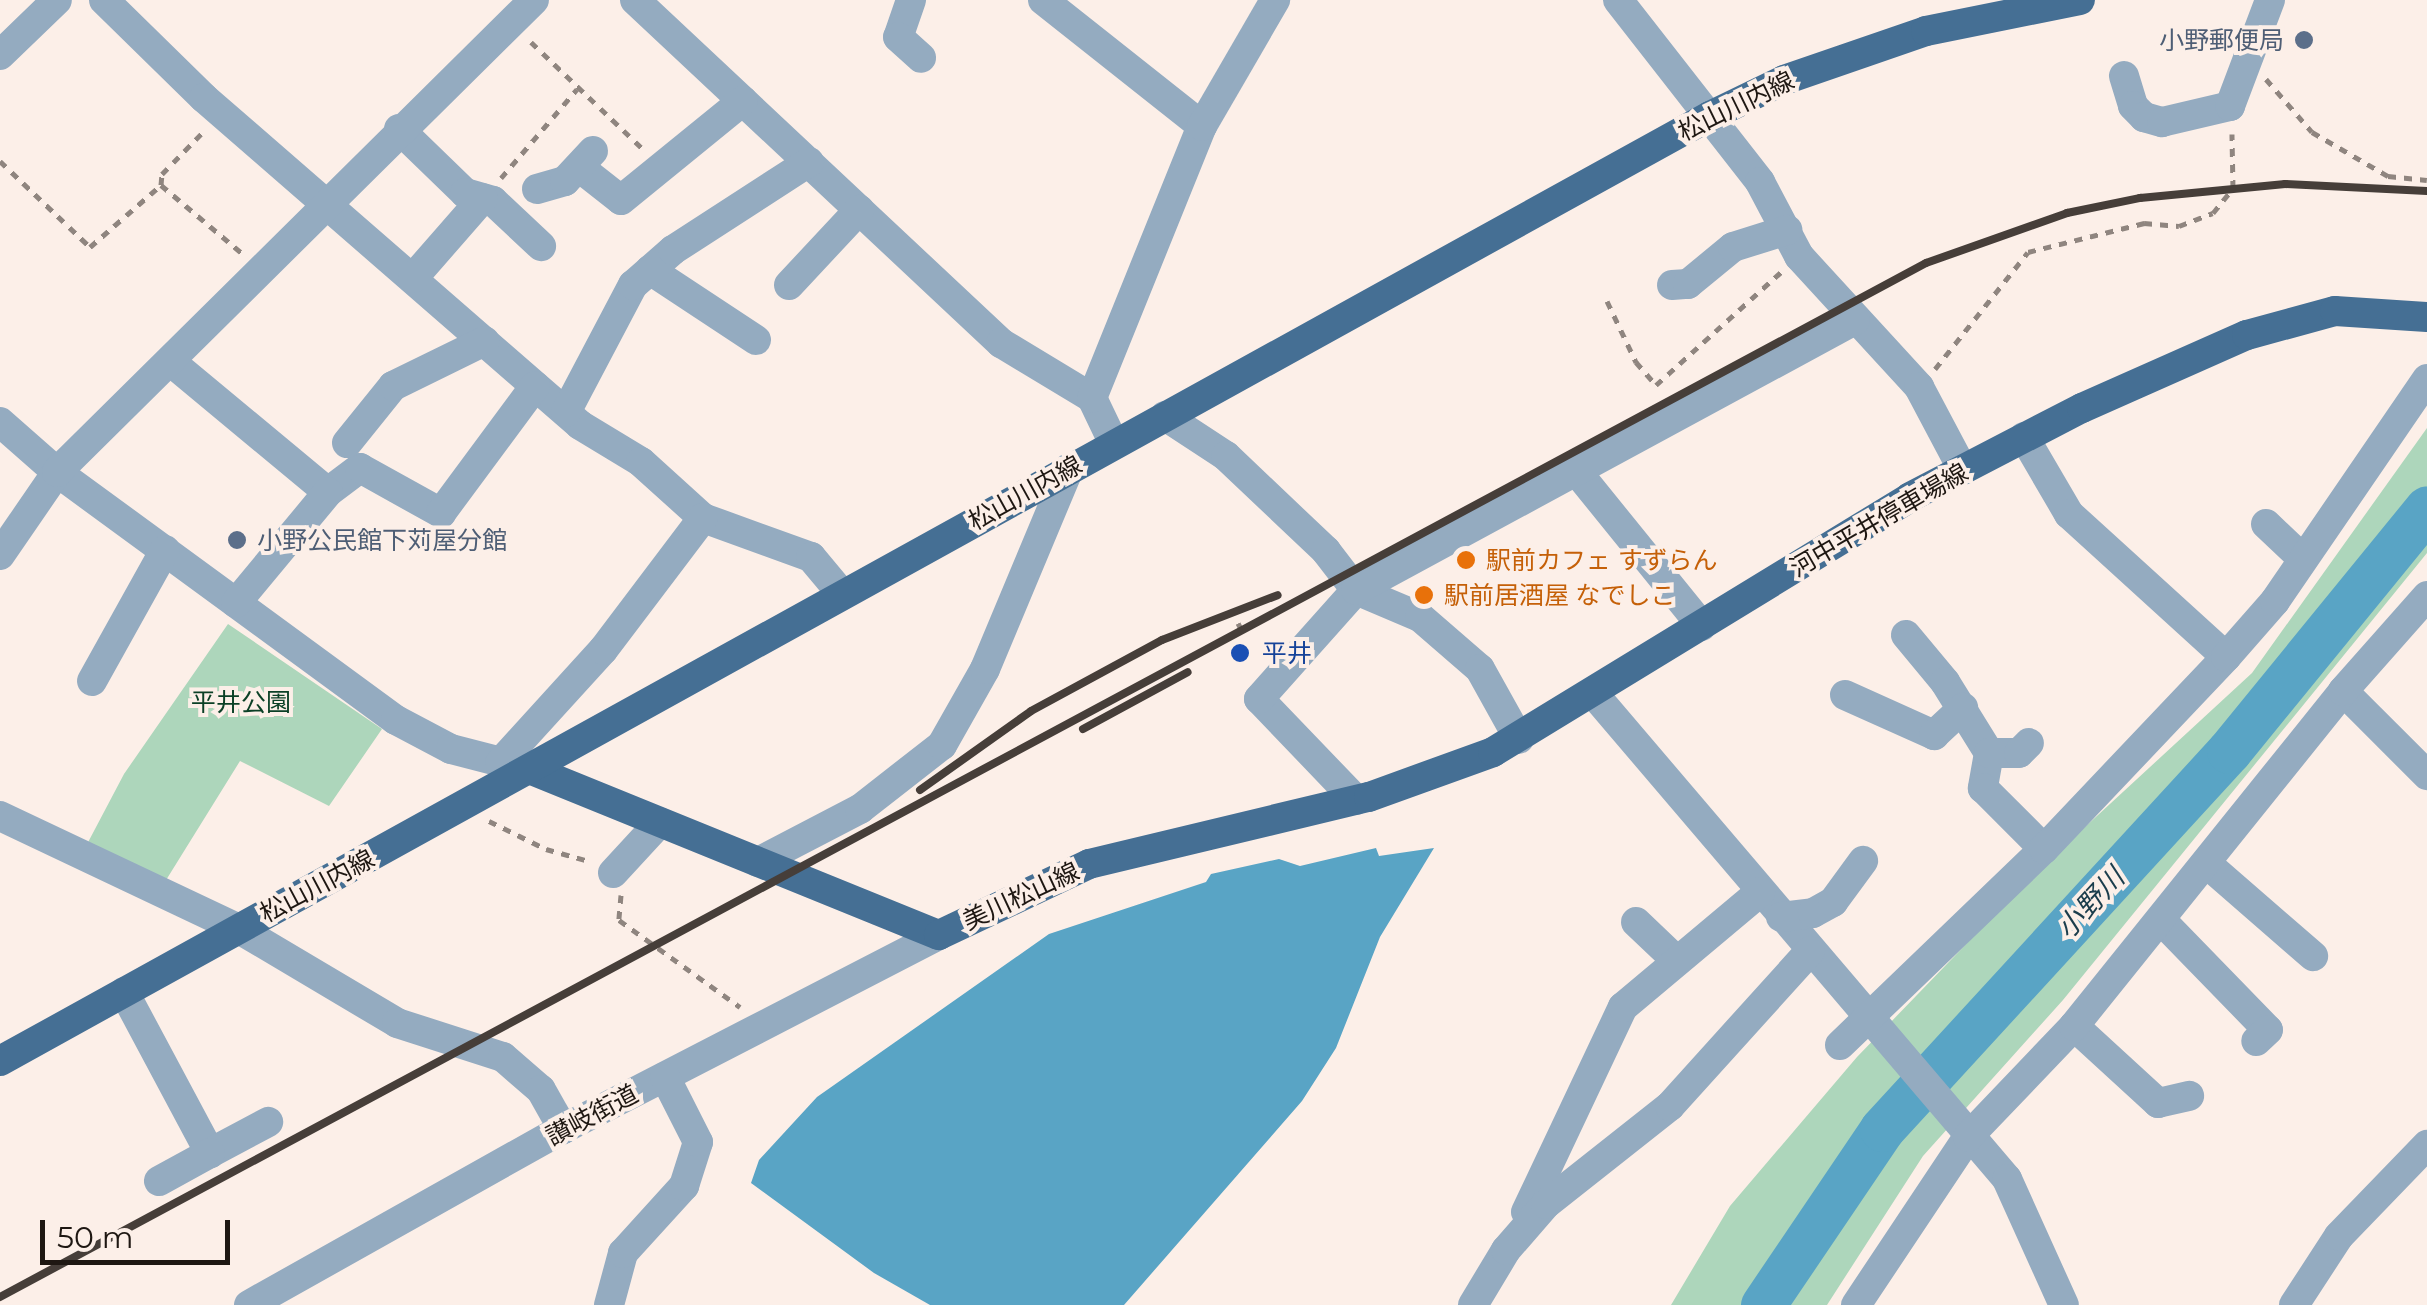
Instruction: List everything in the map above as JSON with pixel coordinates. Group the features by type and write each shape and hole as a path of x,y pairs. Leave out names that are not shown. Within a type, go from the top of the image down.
{"main road":[{"name":"松山川内線","path":"0,1061 1710,116 1784,80 1908,37 2030,3 2080,0"},
{"name":"河中平井停車場線","path":"1356,800 1416,784 1519,739 1702,626 2024,437 2294,318 2375,309 2427,317"},
{"name":"美川松山線","path":"532,770 939,935 1089,864 1356,800"}],"street":[{"path":"104,0 222,114 566,412 641,462 702,518 811,557 842,594"},
{"path":"0,555 57,472 534,0"},
{"path":"635,0 1001,343 1092,398 1114,444"},
{"path":"911,0 898,36 921,58"},
{"path":"1042,0 1202,126"},
{"path":"1092,398 1202,126 1275,0"},
{"path":"1618,0 1710,116 1793,243 1855,320 1919,387 1963,470"},
{"path":"2124,76 2133,106 2144,117 2162,122 2230,106 2270,0"},
{"path":"0,55 41,5"},
{"path":"538,189 566,181 586,159 621,200 742,101"},
{"path":"399,130 465,192 484,198 542,246"},
{"path":"566,412 607,345 621,301 650,270 808,162"},
{"path":"413,278 484,198"},
{"path":"789,286 859,210"},
{"path":"1672,285 1688,284 1733,247 1793,243"},
{"path":"650,270 756,340"},
{"path":"1356,800 1259,699 1356,590 1574,468 1855,320"},
{"path":"347,442 393,386 485,342"},
{"path":"170,361 328,492"},
{"path":"1840,1045 1870,1024 2044,849 2226,657 2303,559 2427,379"},
{"path":"236,603 328,492 360,468 441,513 536,386"},
{"path":"1165,416 1226,456 1326,551 1356,590 1420,617 1480,670 1519,739"},
{"path":"0,422 57,472 396,720 452,749 532,770"},
{"path":"2024,437 2069,514 2226,657"},
{"path":"758,862 860,809 942,745 985,669 1069,468"},
{"path":"1574,468 1702,626"},
{"path":"500,763 603,650 702,518"},
{"path":"2266,524 2303,559"},
{"path":"105,674 165,550"},
{"path":"1856,1305 1965,1133 2074,1026 2343,690 2427,596"},
{"path":"1906,635 1963,708 1988,753 1984,788 2044,849"},
{"path":"2343,690 2427,775"},
{"path":"1593,693 1870,1024 2007,1179 2064,1305"},
{"path":"1845,695 1934,734 1963,708"},
{"path":"1988,753 2018,753 2029,743"},
{"path":"0,816 239,928 397,1023 503,1056 542,1090 563,1129"},
{"path":"613,873 660,822"},
{"path":"1781,917 1813,913 1834,902 1863,862"},
{"path":"2206,863 2313,956"},
{"path":"1473,1305 1506,1250 1623,1007 1674,958 1760,892"},
{"path":"2160,920 2268,1030 2256,1041"},
{"path":"1636,922 1674,958"},
{"name":"讃岐街道","path":"250,1305 563,1129 939,935"},
{"path":"1506,1250 1546,1204 1670,1106 1810,951"},
{"path":"124,992 210,1153"},
{"path":"2074,1026 2158,1104 2189,1096"},
{"path":"609,1305 623,1253 684,1186 698,1142 665,1076"},
{"path":"159,1180 268,1122"},
{"path":"2294,1305 2340,1236 2427,1145"}],"path":[{"path":"511,22 577,90 662,167"},
{"path":"2248,57 2312,132 2388,176 2427,180"},
{"path":"484,198 577,90"},
{"path":"1919,387 2028,252 2144,224 2180,226 2229,199 2236,174 2230,106"},
{"path":"0,161 90,247 161,185 162,174 222,114"},
{"path":"161,185 261,269"},
{"path":"1607,301 1636,362 1656,385 1793,243"},
{"path":"1238,622 1245,636"},
{"path":"465,806 508,833 613,873 622,892 619,920 765,1025"}],"green space":[{"path":"2427,428 2427,553 2063,1000 1923,1156 1827,1305 1671,1305 1730,1206 1857,1057 2034,874 2252,673"},
{"name":"平井公園","path":"228,624 382,729 329,806 240,761 163,885 85,848 124,774"}],"water":[{"path":"1376,848 1379,856 1434,848 1380,937 1336,1048 1302,1101 1124,1305 930,1305 874,1273 751,1183 759,1160 817,1097 1049,934 1206,882 1211,874 1279,859 1300,866"}],"waterway":[{"name":"小野川","path":"1763,1305 1882,1129 2229,751 2427,508"}],"railway":[{"path":"0,1297 1926,263 2067,213 2140,198 2285,184 2427,191"},
{"path":"920,790 1031,711 1162,640 1278,595"},
{"path":"1083,729 1188,672"}],"place":[{"name":"小野郵便局","path":"2304,40"},
{"name":"小野公民館下苅屋分館","path":"237,540"},
{"name":"駅前カフェ すずらん","path":"1466,560"},
{"name":"駅前居酒屋 なでしこ","path":"1424,595"},
{"name":"平井","path":"1240,653"}]}
